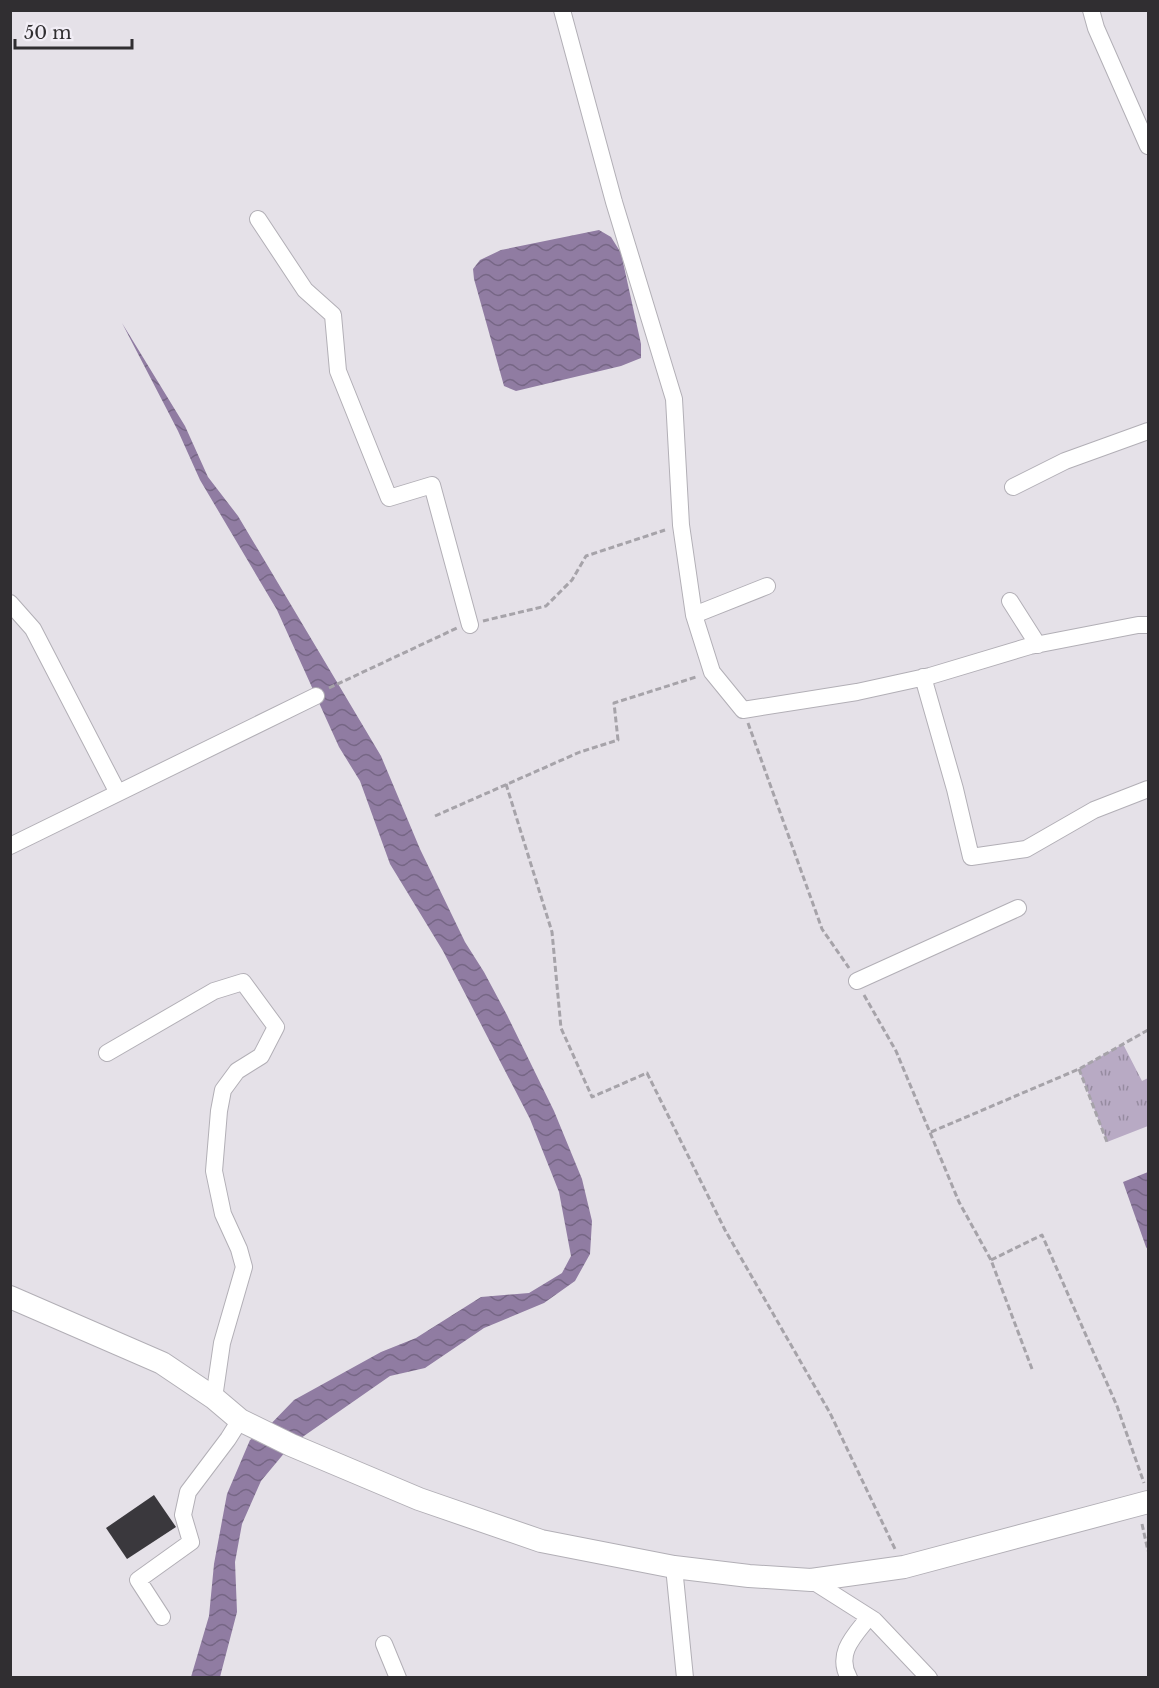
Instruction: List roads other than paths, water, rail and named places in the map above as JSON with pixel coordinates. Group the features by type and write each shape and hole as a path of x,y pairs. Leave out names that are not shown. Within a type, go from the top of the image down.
{"street":[{"path":"562,10 614,202 674,399 681,525 693,615 712,672 743,710 818,699 923,677 1038,645 1138,625 1149,625"},
{"path":"1091,10 1096,28 1149,146"},
{"path":"258,219 305,290 333,315 338,371 389,498 432,485 470,625"},
{"path":"1013,487 1065,461 1149,430"},
{"path":"693,615 767,586"},
{"path":"1010,601 1038,645"},
{"path":"10,603 33,629 118,793"},
{"path":"923,677 955,789 970,857 1026,849 1094,810 1149,789"},
{"path":"10,846 316,696"},
{"path":"857,981 1018,908"},
{"path":"107,1053 214,991 243,982 276,1027 261,1056 237,1071 223,1090 219,1111 214,1171 223,1214 244,1267 222,1343 214,1398"},
{"path":"10,1297 162,1363 214,1398 240,1420 291,1445 419,1499 541,1541 674,1567 749,1576 811,1580 904,1567 1144,1498"},
{"path":"162,1617 138,1580 191,1542 183,1515 188,1492 228,1440 240,1420"},
{"path":"674,1567 685,1677"},
{"path":"811,1580 869,1617 929,1677"},
{"path":"849,1677 844,1669 846,1646 869,1617"},
{"path":"384,1644 398,1677"}],"water":[{"path":"599,230 611,237 621,253 641,344 641,358 621,366 516,391 504,386 473,269 480,260 501,250"},
{"path":"122,323 185,426 208,477 238,516 381,756 420,849 465,942 507,1015 554,1111 582,1179 592,1221 590,1254 575,1281 544,1303 484,1328 425,1368 390,1376 291,1445 261,1481 242,1524 235,1562 237,1612 220,1677 191,1677 209,1616 214,1564 227,1494 250,1440 264,1431 294,1400 381,1352 416,1338 481,1297 529,1293 562,1273 571,1256 559,1192 530,1119 443,951 390,864 360,781 339,747 277,610 200,480 178,431"},
{"path":"1148,1172 1148,1250 1123,1182"}]}
